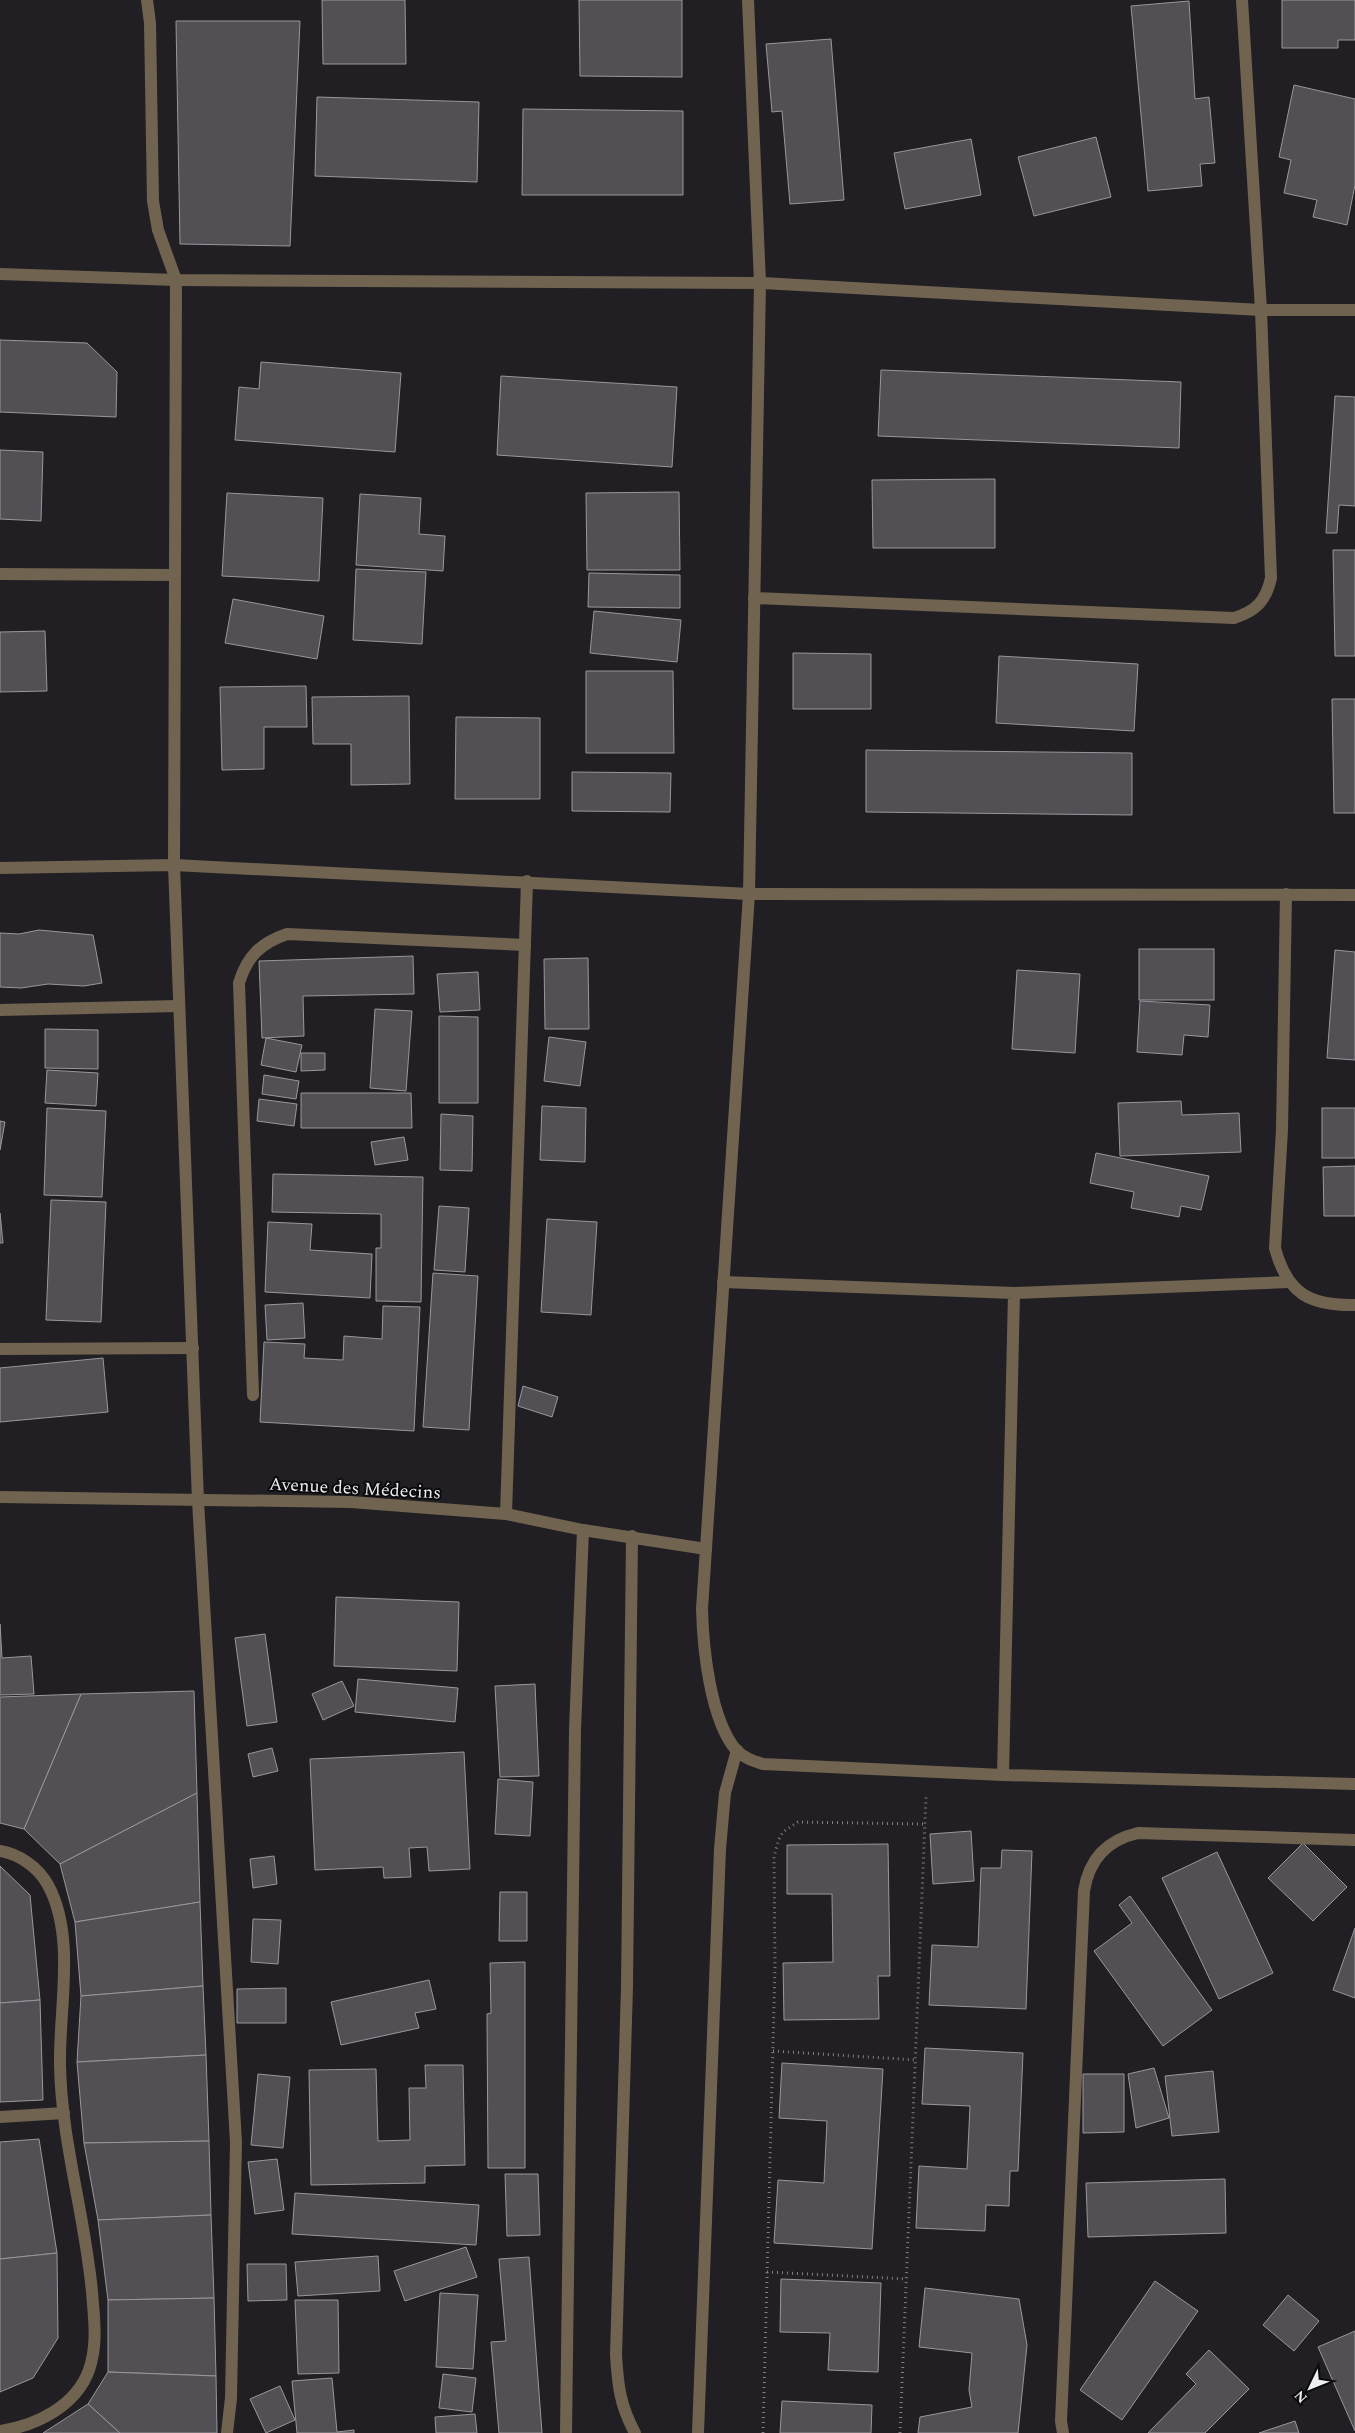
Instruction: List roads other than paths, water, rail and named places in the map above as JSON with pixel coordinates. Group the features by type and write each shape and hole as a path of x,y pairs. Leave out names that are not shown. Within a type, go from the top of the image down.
{"street":[{"path":"147,0 150,23 153,201 158,230 176,280 174,865 198,1501 236,2142 231,2398 227,2433"},
{"path":"748,0 760,283 749,894 702,1609 703,1646 720,1724 737,1750 747,1759 763,1764 1003,1775 1355,1784"},
{"path":"754,598 1234,618 1247,614 1258,606 1267,594 1271,578 1261,310 1242,0"},
{"path":"0,274 176,280 760,283 1261,310 1355,310"},
{"path":"0,574 175,575"},
{"path":"0,868 174,865 527,881 749,894 1355,895"},
{"path":"506,1514 527,881"},
{"path":"1286,894 1282,1130 1275,1248 1280,1266 1288,1282 1311,1300 1334,1305 1355,1305"},
{"path":"253,1395 239,983 250,956 261,946 287,934 525,945"},
{"path":"0,1010 179,1006"},
{"path":"723,1282 1014,1293 1288,1282"},
{"path":"1003,1775 1014,1293"},
{"path":"0,1349 192,1348"},
{"name":"Avenue des Médecins","path":"0,1497 351,1502 506,1514 583,1530 632,1536 706,1549"},
{"path":"566,2433 575,1730 583,1530"},
{"path":"632,1536 627,1987 616,2355 618,2388 624,2411 635,2433"},
{"path":"698,2433 720,1849 725,1793 737,1750"},
{"path":"1063,2433 1061,2421 1084,1891 1092,1864 1111,1843 1124,1836 1138,1833 1355,1840"},
{"path":"0,1851 24,1859 39,1873 48,1885 60,1921 64,1964 60,2063 64,2113 89,2259 96,2336 93,2356 78,2391 59,2408 35,2422 0,2431"},
{"path":"0,2117 64,2113"}]}
